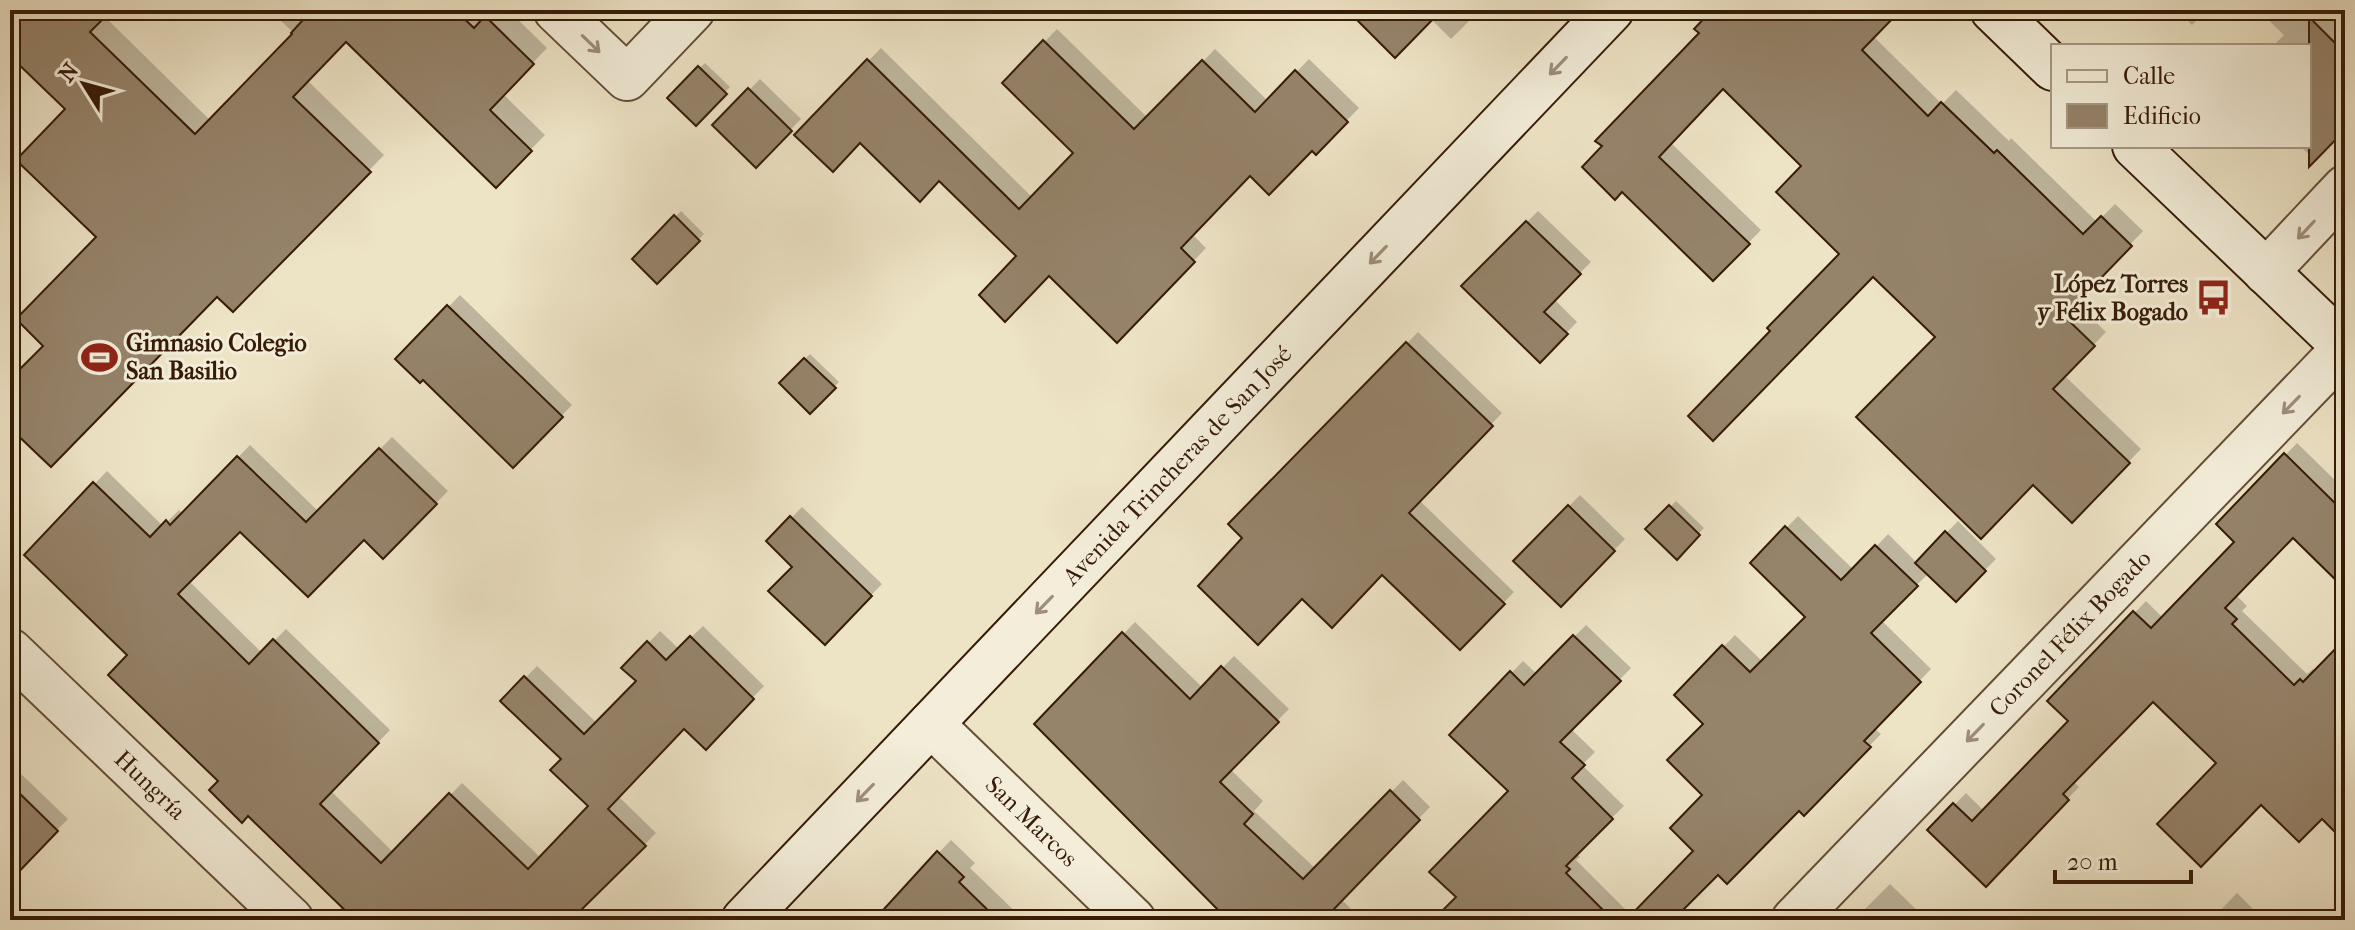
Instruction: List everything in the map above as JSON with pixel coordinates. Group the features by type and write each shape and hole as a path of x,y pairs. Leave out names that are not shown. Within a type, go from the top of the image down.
{"street":[{"path":"556,10 627,78 692,10"},
{"name":"Avenida Trincheras de San José","path":"744,920 1611,10"},
{"path":"1993,10 2051,66"},
{"path":"2137,148 2345,348"},
{"path":"2266,272 2345,188"},
{"name":"Coronel Félix Bogado","path":"1794,920 2345,348"},
{"name":"Hungría","path":"10,651 291,920"},
{"name":"San Marcos","path":"931,724 1133,920"}],"building":[{"path":"10,10 112,10 90,32 195,134 312,10 455,10 474,28 485,16 534,64 490,110 532,151 496,188 346,42 293,97 371,172 233,312 217,297 51,467 10,428 10,379 43,346 16,319 96,237 16,160 65,109 10,56"},
{"path":"1347,10 1442,10 1395,58"},
{"path":"1712,10 1901,10 1862,50 1928,116 1941,102 1994,153 1997,150 2083,234 2101,216 2132,246 2064,316 2095,346 2053,389 2130,463 2072,523 2033,485 1981,539 1856,417 1935,337 1873,277 1713,441 1688,416 1839,254 1776,192 1801,166 1723,89 1659,157 1750,244 1713,281 1622,192 1615,200 1582,167 1602,146 1595,141 1699,33 1694,29"},
{"path":"2309,17 2345,53 2345,130 2309,167 2311,44"},
{"path":"1043,40 1134,129 1202,60 1255,112 1295,70 1348,122 1316,155 1312,151 1269,195 1250,176 1181,248 1195,262 1117,343 1049,276 1005,322 979,295 1016,256 939,181 920,202 860,143 833,172 794,135 867,59 1019,209 1073,153 1002,83"},
{"path":"698,66 727,94 696,126 667,98"},
{"path":"748,88 792,131 756,168 712,125"},
{"path":"674,215 700,241 657,284 632,259"},
{"path":"1526,221 1581,274 1544,312 1568,334 1540,363 1461,286"},
{"path":"447,305 563,417 513,468 423,380 420,383 395,359"},
{"path":"1406,342 1493,426 1409,513 1505,604 1460,650 1382,575 1332,628 1302,599 1258,645 1198,586 1242,538 1228,524"},
{"path":"804,358 836,388 810,414 779,383"},
{"path":"379,448 437,504 383,559 364,540 308,597 240,532 178,594 249,664 273,639 379,743 320,804 381,863 449,793 528,869 588,806 550,770 561,759 500,701 524,676 584,734 636,681 621,668 647,641 666,660 690,636 754,699 706,750 684,729 608,809 646,846 571,920 355,920 248,816 242,823 209,790 218,781 108,675 127,655 24,555 93,482 150,537 166,520 170,525 237,456 306,522"},
{"path":"2284,453 2345,513 2345,589 2293,538 2225,608 2237,619 2232,624 2294,685 2300,679 2303,682 2345,639 2345,842 2322,819 2299,842 2261,805 2201,867 2157,824 2216,763 2153,702 2063,794 2069,800 1986,887 1927,830 1953,803 1972,821 2068,721 2047,701 2133,611 2151,628 2234,542 2216,524"},
{"path":"1568,505 1615,551 1561,607 1513,561"},
{"path":"1669,505 1700,535 1677,560 1645,529"},
{"path":"790,516 872,596 825,645 768,591 792,567 766,541"},
{"path":"1785,526 1841,580 1875,545 1918,586 1871,633 1921,682 1864,741 1871,747 1804,816 1799,811 1727,884 1718,875 1673,920 1626,920 1693,851 1670,828 1702,795 1667,760 1703,724 1674,695 1722,645 1750,672 1805,617 1750,563"},
{"path":"1945,531 1986,571 1956,602 1915,563"},
{"path":"1122,632 1190,699 1221,666 1279,722 1220,782 1253,814 1244,824 1303,879 1390,790 1420,820 1334,909 1346,920 1228,920 1034,724"},
{"path":"1573,635 1621,681 1560,742 1585,765 1572,778 1613,819 1566,866 1570,869 1566,873 1613,920 1433,920 1456,897 1429,872 1508,791 1449,735 1510,671 1524,685"},
{"path":"10,784 58,831 10,881"},
{"path":"937,851 964,877 959,882 998,920 874,920"}],"place":[{"name":"López Torres y Félix Bogado","path":"2214,298"},
{"name":"Gimnasio Colegio San Basilio","path":"100,357"}]}
